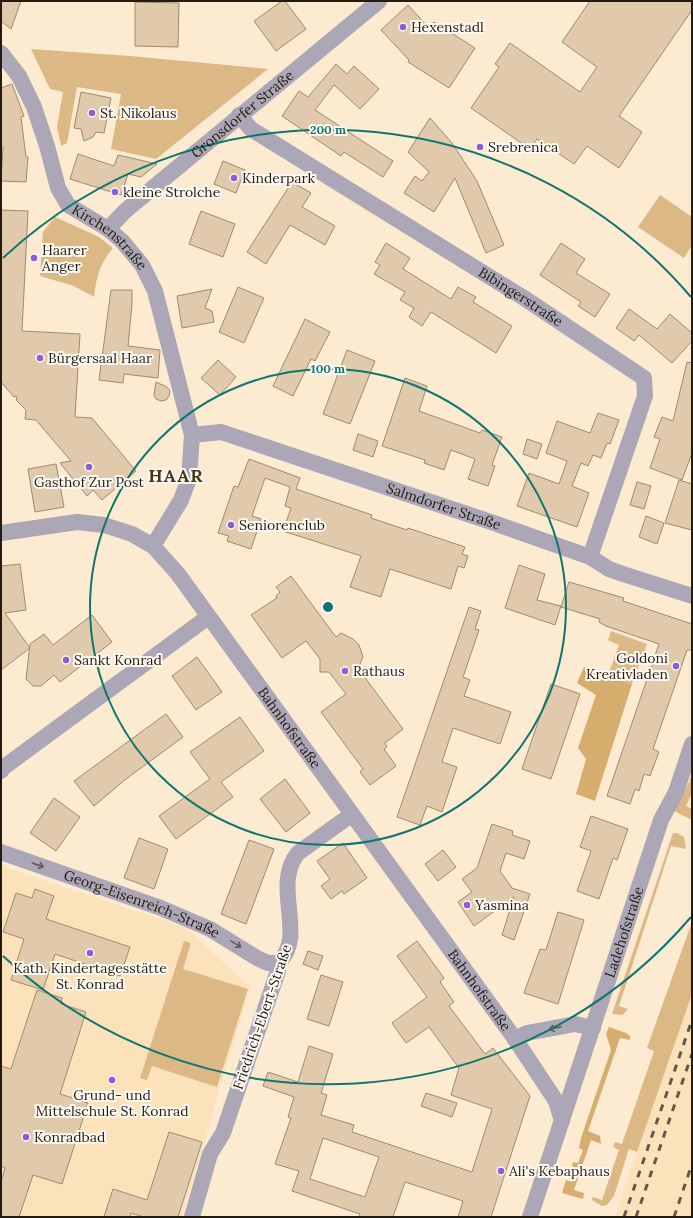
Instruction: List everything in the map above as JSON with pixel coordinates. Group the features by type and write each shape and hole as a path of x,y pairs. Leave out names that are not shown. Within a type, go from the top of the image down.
{"street":[{"name":"Gronsdorfer Straße","path":"108,229 125,211 239,115 379,1"},
{"name":"Kirchenstraße","path":"1,53 19,76 34,107 47,146 58,188 68,205 108,229 122,241 142,265 155,291 192,435 189,479 181,500 153,546"},
{"name":"Bibingerstraße","path":"239,115 251,129 524,298 644,378 645,396 590,557"},
{"name":"Salmdorfer Straße","path":"192,435 221,432 491,522 590,557 609,569 692,596"},
{"name":"Bahnhofstraße","path":"1,533 77,522 91,522 121,529 153,546 178,574 351,815 516,1040 556,1101 562,1121"},
{"path":"1,770 208,617"},
{"name":"Ladehofstraße","path":"530,1217 661,820 676,792 692,744"},
{"name":"Friedrich-Ebert-Straße","path":"192,1217 210,1154 223,1134 278,971 278,963 285,957 289,943 290,928 286,880 292,860 298,853 351,815"},
{"name":"Georg-Eisenreich-Straße","path":"1,852 161,908 210,929 257,958 268,962 278,963"},
{"name":"Bahnhofstraße","path":"516,1040 527,1033 575,1024 593,1028"}],"shaded area":[{"path":"31,49 130,56 268,69 156,159 111,149 121,94 77,87 67,143 61,146 57,127 63,92 50,89"},
{"path":"660,195 692,217 692,245 684,258 638,227"},
{"path":"55,217 99,237 113,248 99,271 94,297 74,286 40,276 43,232"},
{"path":"611,631 647,644 632,684 608,675 619,645 608,640"},
{"path":"584,667 632,684 595,801 576,794 586,759 578,748 596,695 577,683"},
{"path":"692,776 692,793 686,806 692,809 692,819 690,819 674,811"},
{"path":"673,833 677,833 684,837 686,849 671,846 619,1006 628,1009 622,1015 612,1014"},
{"name":"Grund- und Mittelschule St. Konrad","path":"1,866 186,928 250,987 182,1217 1,1217"},
{"path":"692,922 692,994 637,1152 629,1149 614,1196 607,1205 602,1206 592,1200 593,1197 602,1200 619,1150 613,1147 615,1142 622,1144 654,1051 647,1048"},
{"path":"184,941 191,943 183,969 248,989 217,1087 152,1066 147,1080 140,1078"},
{"path":"692,994 692,1217 615,1217 637,1152"},
{"path":"609,1027 626,1033 630,1036 630,1040 620,1038 588,1131 600,1136 601,1144 591,1140 574,1190 584,1193 583,1199 562,1193 566,1180 572,1182 577,1168 572,1166 573,1162 578,1163 583,1150 579,1148 581,1138 611,1050 606,1034"}],"building":[{"path":"1,1 21,1 11,29 1,21"},
{"path":"282,1 285,1 306,29 276,51 254,21"},
{"path":"590,1 692,1 692,10 619,116 642,132 619,168 587,146 574,164 537,139 530,149 471,108 499,67 495,64 510,43 580,92 597,67 562,42"},
{"path":"135,2 179,3 178,47 135,46"},
{"path":"408,5 429,28 434,22 475,48 449,88 408,62 409,60 381,30"},
{"path":"336,64 347,74 354,66 379,89 360,109 334,85 315,110 393,161 383,177 344,152 341,156 282,116 299,91 308,97"},
{"path":"12,84 24,116 21,117 26,157 28,157 26,182 1,181 3,147 1,147 1,88"},
{"name":"St. Nikolaus","path":"81,92 111,98 104,133 96,132 93,137 84,141 81,129 74,128"},
{"path":"430,118 452,143 477,181 504,245 486,253 455,178 434,212 404,193 415,176 422,181 429,172 408,152"},
{"path":"78,154 114,166 118,155 157,164 141,177 128,174 121,195 70,179"},
{"path":"223,161 245,170 236,193 214,184"},
{"path":"292,182 311,193 302,207 335,226 325,245 290,225 266,264 247,252"},
{"path":"1,210 28,211 22,331 80,334 75,417 92,418 136,471 102,500 93,490 87,496 60,463 71,461 36,420 25,419 26,410 17,401 16,396 14,397 1,382"},
{"path":"201,211 235,224 223,257 189,244"},
{"path":"386,243 410,258 403,269 451,299 458,287 476,297 473,302 512,326 496,353 431,312 422,326 409,317 414,308 400,300 405,292 374,274 380,265 375,262"},
{"path":"561,243 585,259 576,273 610,294 595,317 578,306 581,302 540,275"},
{"path":"238,287 264,298 244,343 219,332"},
{"path":"212,289 205,308 212,311 214,322 182,328 177,296"},
{"path":"111,290 132,290 128,346 160,350 158,378 124,374 123,383 99,380"},
{"path":"629,309 657,329 670,314 692,333 692,341 672,363 639,335 634,341 616,328"},
{"path":"305,319 330,332 315,361 311,359 293,396 273,386"},
{"path":"347,350 375,361 350,424 323,414"},
{"path":"218,360 236,377 220,395 201,378"},
{"path":"687,362 692,363 692,453 682,480 650,468 660,439 654,437 662,417 673,421"},
{"path":"405,378 427,386 419,411 480,433 482,430 502,437 492,465 495,466 488,486 468,479 475,459 451,450 444,470 424,463 425,460 382,446"},
{"path":"156,382 167,387 170,391 166,400 161,401 156,399 154,395"},
{"path":"598,413 619,420 610,444 607,443 601,458 593,455 588,466 581,463 572,486 589,493 577,527 517,506 529,473 559,484 567,461 546,453 557,421 590,433"},
{"path":"358,434 378,441 373,457 353,450"},
{"path":"527,439 542,444 537,459 523,454"},
{"path":"249,459 300,478 296,489 372,515 371,518 407,530 408,528 465,547 462,554 468,556 464,568 458,566 451,589 390,569 381,597 350,587 361,556 283,531 291,508 285,506 290,487 265,478 252,516 261,519 251,549 227,541 229,536 218,533 234,486 238,487"},
{"path":"56,464 64,507 35,512 28,469"},
{"path":"679,480 692,484 692,530 665,523"},
{"path":"637,482 651,486 644,509 630,505"},
{"path":"646,516 664,523 657,544 639,537"},
{"path":"20,564 26,610 5,613 30,648 1,670 1,566"},
{"path":"519,565 545,574 537,600 561,606 555,625 505,608"},
{"name":"Rathaus","path":"291,576 336,637 341,633 353,639 359,645 363,657 358,668 403,729 385,743 387,747 384,749 396,766 370,785 360,772 363,769 321,712 346,694 329,672 320,672 320,659 306,641 282,658 251,615 277,598 276,596 280,592 276,587"},
{"path":"569,582 624,598 623,601 692,624 692,650 687,650 653,749 659,752 650,776 644,774 639,791 635,789 630,804 607,796 659,644 606,626 599,622 600,619 561,607"},
{"path":"469,607 481,611 475,629 479,630 463,677 470,680 464,696 511,712 500,744 453,728 442,762 457,767 442,812 427,806 420,825 397,817"},
{"name":"Sankt Konrad","path":"92,615 112,642 60,682 54,675 41,686 33,686 26,679 30,644 44,634 53,645"},
{"path":"197,657 222,692 196,710 172,676"},
{"path":"551,684 580,694 551,779 522,769"},
{"path":"166,714 183,737 126,779 94,806 74,781"},
{"path":"240,717 264,751 221,782 233,797 176,839 159,816 210,779 190,752"},
{"path":"285,779 310,813 286,832 260,799"},
{"path":"54,798 80,817 56,851 30,833"},
{"path":"591,816 628,829 617,860 613,858 599,899 577,891 591,851 580,847"},
{"path":"492,824 513,831 512,835 530,841 524,859 506,853 500,871 512,888 530,894 514,940 502,935 514,897 474,926 458,902 472,892 462,879 477,868"},
{"path":"139,838 168,849 154,889 124,878"},
{"path":"249,840 274,849 246,924 221,914"},
{"path":"343,843 367,878 344,894 342,891 331,899 321,886 330,879 317,861"},
{"path":"443,850 456,867 438,881 425,864"},
{"path":"35,889 54,896 46,919 130,947 120,976 55,954 43,990 11,980 24,939 3,932 16,893 32,898"},
{"path":"558,912 584,920 558,1004 524,993 540,949 546,950"},
{"path":"417,941 444,978 440,982 454,1002 449,1006 485,1054 493,1048 530,1096 491,1217 458,1217 463,1201 405,1182 393,1217 359,1217 360,1214 292,1191 299,1171 275,1164 291,1118 288,1117 294,1097 263,1086 268,1072 298,1082 309,1046 333,1054 321,1093 327,1095 321,1115 354,1125 352,1132 472,1172 492,1109 451,1095 459,1068 429,1027 406,1043 392,1023 427,997 397,956","holes":["323,1138 379,1157 365,1197 310,1179"]},
{"path":"308,951 323,956 318,970 303,964"},
{"path":"321,975 343,982 329,1026 307,1019"},
{"path":"37,990 62,998 61,1004 86,1012 60,1094 88,1103 62,1184 33,1175 19,1217 1,1217 1,1182 5,1168 1,1166 1,1066 11,1069"},
{"path":"426,1093 457,1103 452,1117 421,1106"},
{"path":"169,1132 202,1142 178,1217 144,1217 131,1213 130,1217 104,1217 113,1189 147,1200"}],"railway":[{"path":"624,1217 692,1020"},
{"path":"636,1217 692,1054"},
{"path":"674,1217 692,1164"}],"place":[{"name":"Hexenstadl","path":"403,27"},
{"name":"St. Nikolaus","path":"92,113"},
{"name":"Srebrenica","path":"480,147"},
{"name":"Kinderpark","path":"234,178"},
{"name":"kleine Strolche","path":"115,192"},
{"name":"Haarer Anger","path":"34,258"},
{"name":"Bürgersaal Haar","path":"40,358"},
{"name":"Gasthof Zur Post","path":"89,467"},
{"name":"Seniorenclub","path":"231,525"},
{"name":"Sankt Konrad","path":"66,660"},
{"name":"Goldoni Kreativladen","path":"676,666"},
{"name":"Rathaus","path":"345,671"},
{"name":"Yasmina","path":"467,905"},
{"name":"Kath. Kindertagesstätte St. Konrad","path":"90,953"},
{"name":"Grund- und Mittelschule St. Konrad","path":"112,1080"},
{"name":"Konradbad","path":"26,1137"},
{"name":"Ali's Kebaphaus","path":"501,1171"}],"district":[{"name":"HAAR","path":"176,476"}]}
